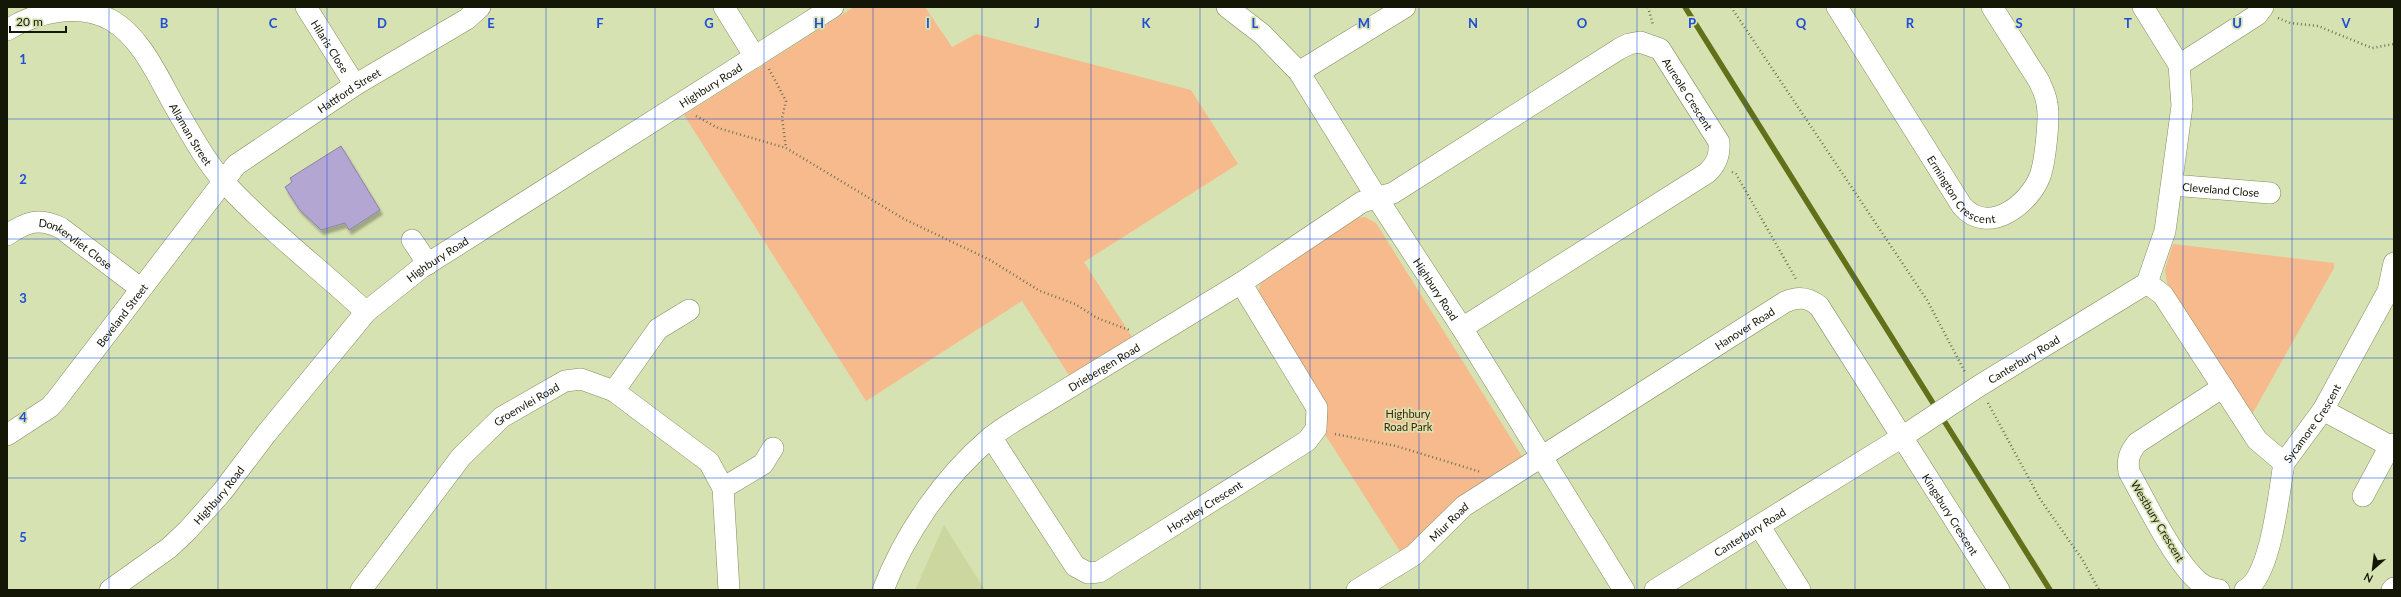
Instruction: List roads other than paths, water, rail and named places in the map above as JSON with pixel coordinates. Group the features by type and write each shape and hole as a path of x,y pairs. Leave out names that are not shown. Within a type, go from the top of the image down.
{"street":[{"name":"Hilaris Close","path":"306,7 355,85"},
{"name":"Hattford Street","path":"223,180 236,165 355,85 467,18 480,7"},
{"path":"724,7 758,55"},
{"name":"Highbury Road","path":"110,590 169,548 188,530 222,492 276,421 366,312 428,264 834,7"},
{"name":"Highbury Road","path":"1227,7 1262,34 1299,72 1376,198 1462,328 1624,590"},
{"path":"1299,72 1405,7"},
{"name":"Ermington Crescent","path":"1837,7 1962,206 1974,216 1989,220 1998,218 2023,201 2036,185 2042,166 2048,114 2044,92 2039,81 1992,7"},
{"path":"2143,7 2179,65 2182,106 2166,232 2147,284"},
{"name":"Allaman Street","path":"7,30 38,15 61,10 91,10 111,20 132,38 144,54 204,157 223,180 260,204 366,312"},
{"path":"2179,65 2260,11"},
{"name":"Aureole Crescent","path":"1376,198 1393,193 1619,49 1629,44 1640,42 1660,49 1719,142 1719,156 1716,163 1707,173 1462,328"},
{"name":"Beveland Street","path":"7,435 50,407 57,399 223,180"},
{"name":"Cleveland Close","path":"2172,184 2270,193"},
{"name":"Driebergen Road","path":"883,590 897,559 931,502 962,465 991,437 1241,283 1362,202 1376,198"},
{"name":"Donkervliet Close","path":"7,235 27,223 50,222 61,228 140,288"},
{"path":"412,240 428,264"},
{"name":"Sycamore Crescent","path":"2147,284 2163,295 2257,440 2284,464 2323,410 2388,291 2394,263"},
{"name":"Horstley Crescent","path":"991,437 1075,566 1088,572 1099,572 1300,445 1316,430 1317,408 1241,283"},
{"name":"Canterbury Road","path":"1655,590 1760,527 1921,425 1978,386 2147,284"},
{"name":"Hanover Road","path":"1541,456 1785,302 1799,298 1813,302 1819,306 1902,437"},
{"path":"614,391 658,329 689,310"},
{"name":"Groenvlei Road","path":"361,590 461,457 502,418 565,381 581,379 614,391 709,462 723,488 729,590"},
{"name":"Westbury Crescent","path":"2219,590 2210,588 2199,582 2183,564 2129,472 2127,461 2130,452 2137,443 2223,387"},
{"path":"2323,410 2392,445 2363,496"},
{"name":"Kingsbury Crescent","path":"1902,437 1999,590"},
{"path":"723,488 763,464 773,448"},
{"name":"Miur Road","path":"1358,590 1414,555 1464,506 1541,456"},
{"path":"2245,590 2257,580 2263,567 2271,537 2284,464"},
{"path":"1760,527 1800,590"}],"waterway":[{"path":"1685,7 2050,590"}],"park label":[{"name":"Highbury Road Park","path":"1408,419"}]}
